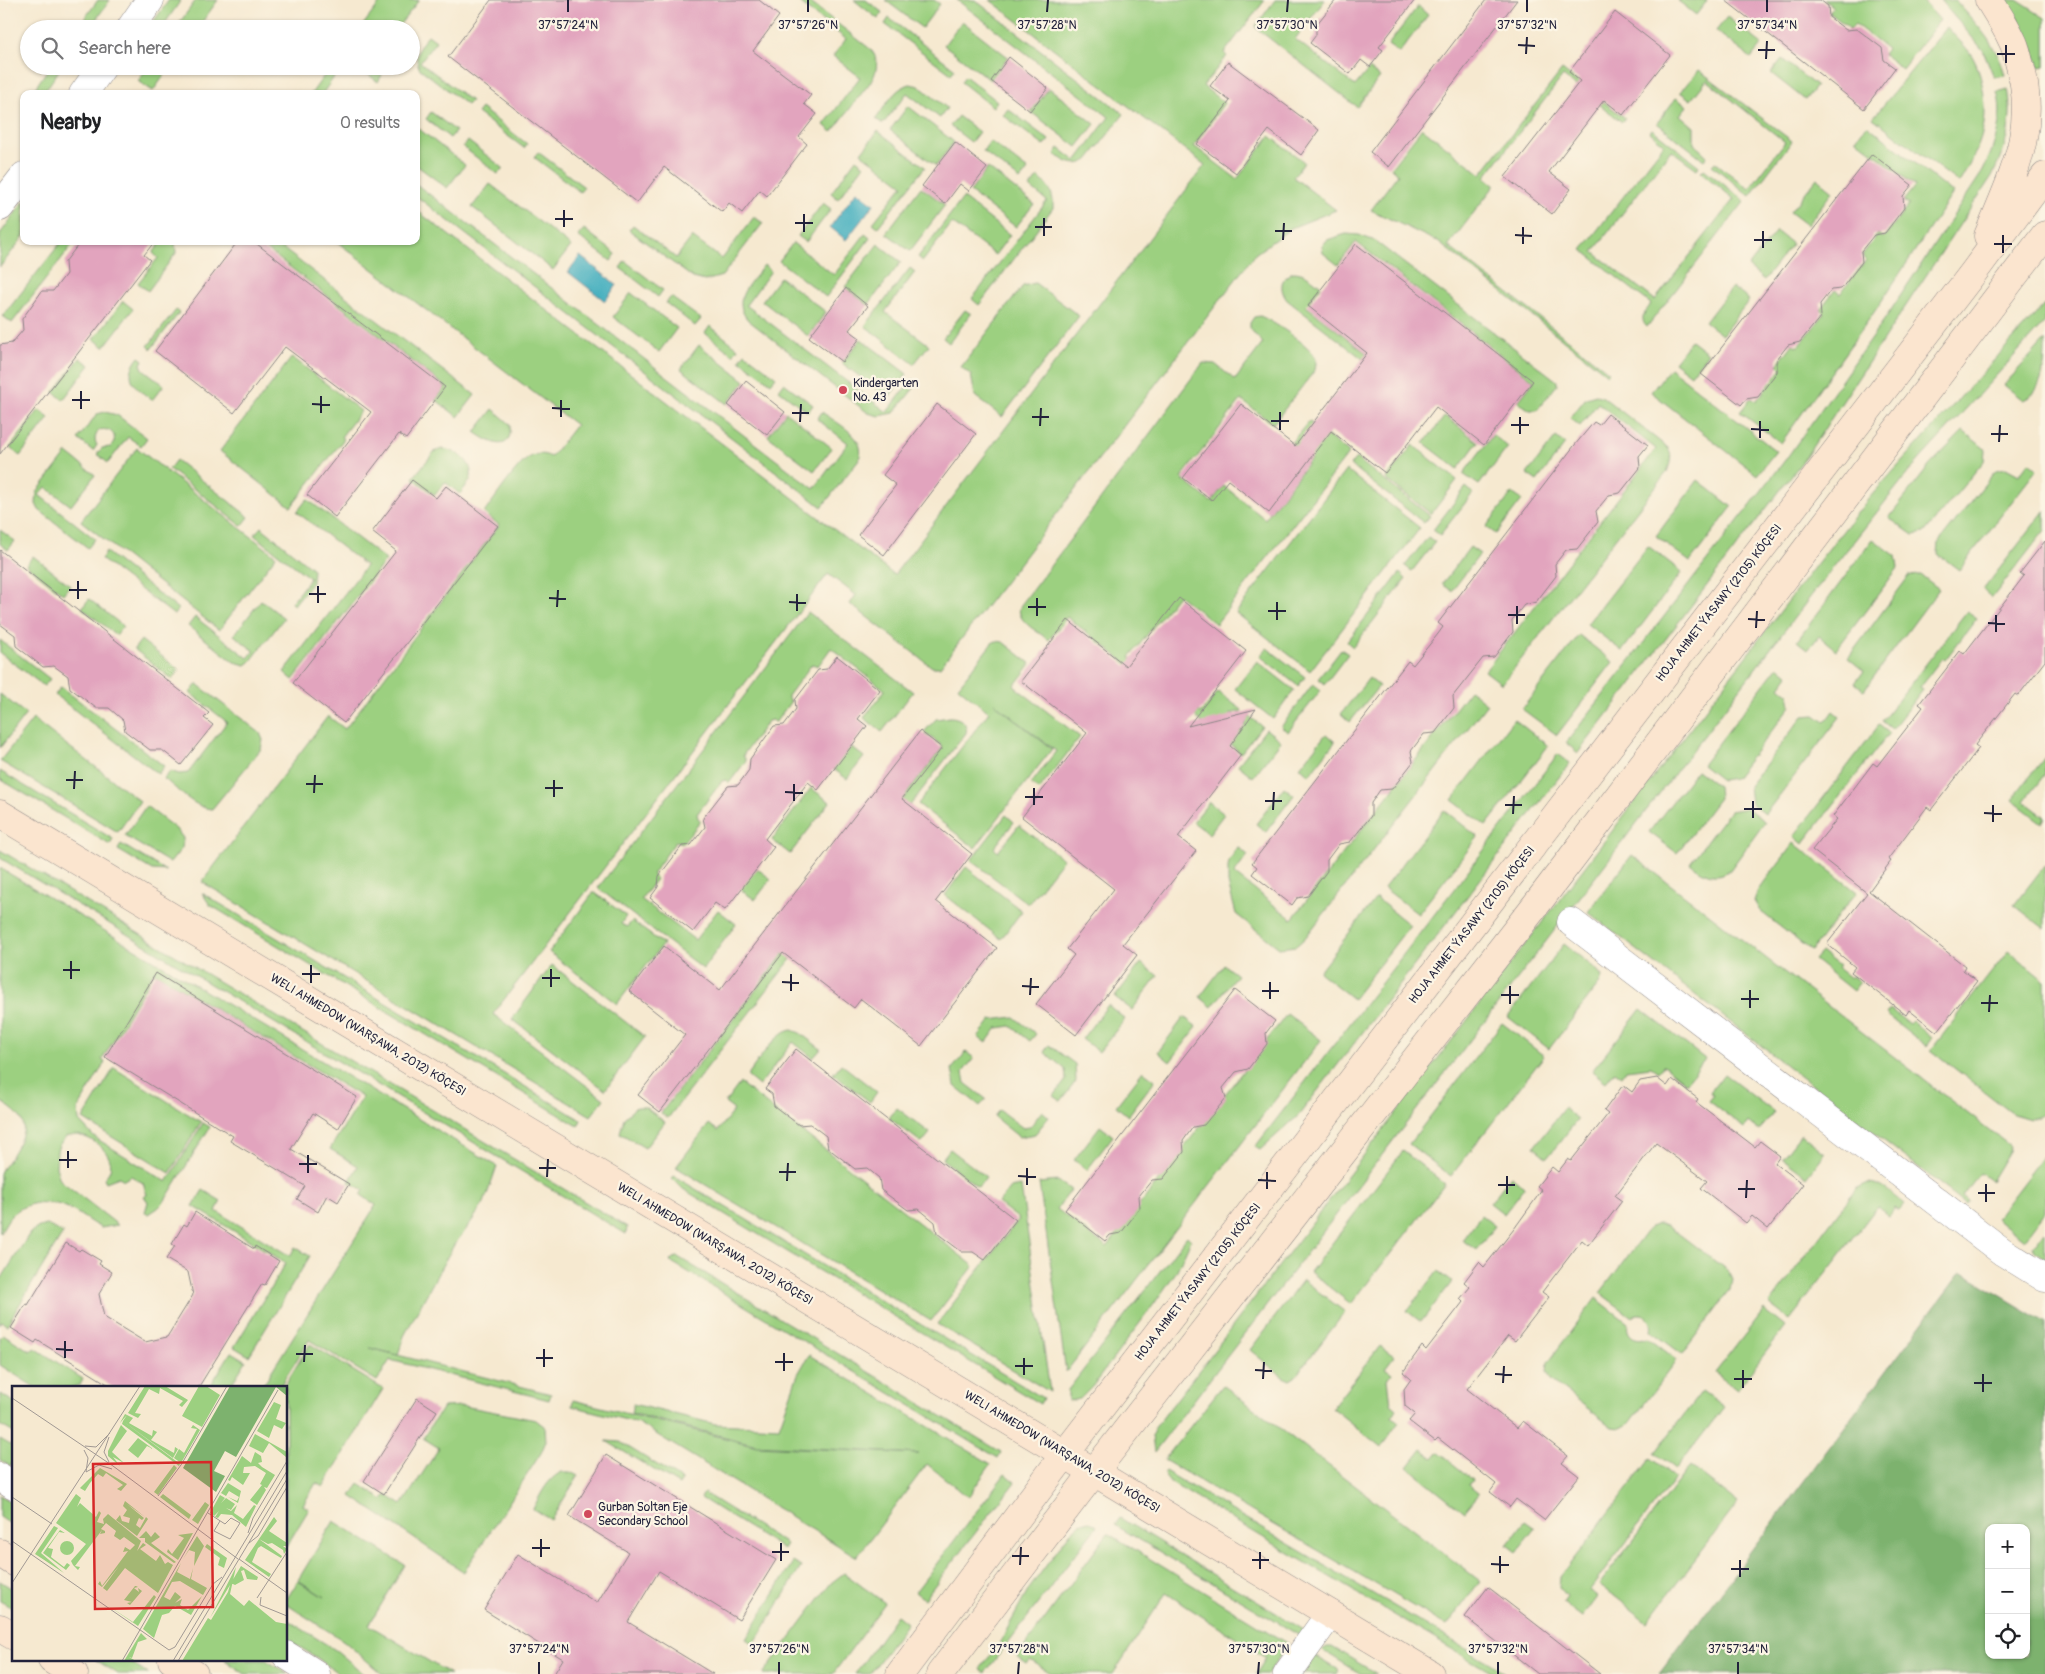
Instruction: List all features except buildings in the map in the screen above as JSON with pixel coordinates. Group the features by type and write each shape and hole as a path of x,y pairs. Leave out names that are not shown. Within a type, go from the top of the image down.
{"main road":[{"path":"1973,273 2020,158 2026,130 2027,95 2024,78 2013,42 1989,0"},
{"name":"HOJA AHMET ÝASAWY (2105) KÖÇESI","path":"900,1674 1065,1454 1973,273 2045,176"},
{"path":"940,1674 1094,1472 1542,898 2045,235"},
{"path":"2006,288 2045,253"},
{"name":"WELI AHMEDOW (WARŞAWA, 2012) KÖÇESI","path":"0,814 1430,1674"},
{"path":"0,1554 12,1561"},
{"path":"0,1628 12,1635"},
{"path":"55,1662 74,1674"},
{"path":"175,1662 194,1674"}],"street":[{"path":"136,20 150,0"},
{"path":"87,90 97,75"},
{"path":"0,207 20,181"},
{"path":"1571,922 1996,1246 2045,1278"},
{"path":"0,1477 12,1485"},
{"path":"1287,1674 1330,1614"},
{"path":"288,1656 316,1674"}],"green space":[{"path":"98,0 110,0 96,20 84,20"},
{"path":"169,0 181,0 167,20 155,20"},
{"path":"196,0 218,0 204,20 182,20"},
{"path":"382,0 419,0 404,20 367,20"},
{"path":"804,0 807,0 869,48 876,59 872,80 832,132 824,125 860,77 833,56 846,39 801,4"},
{"path":"854,0 866,0 883,13 878,19"},
{"path":"885,0 934,0 940,4 922,28"},
{"path":"957,0 975,0 1124,114 1088,160 1074,164 1055,154 1059,148 1076,161 1109,117"},
{"path":"990,0 1265,0 1224,53 1227,56 1203,86 1224,103 1194,146 1237,179 1270,136 1304,162 1293,177 1336,210 1291,228 1255,254 940,667 932,667 850,604 856,595 828,574 493,1014 604,1099 591,1116 202,882 328,716 345,729 499,525 484,513 520,465 537,454 551,457 576,425 341,245 420,245 420,213 894,575 1205,165"},
{"path":"1275,0 1325,0 1295,39 1355,86 1369,69 1380,77 1357,107 1255,27"},
{"path":"1677,0 1706,0 1707,1 1696,15"},
{"path":"1824,0 1922,0 1940,20 1902,69 1883,54 1887,49 1855,24 1850,29 1829,12 1833,7"},
{"path":"1940,0 1955,0 1970,17 1997,53 2005,75 1994,77 1983,50"},
{"path":"2006,0 2017,0 2045,18 2045,66 2040,67 2027,33"},
{"path":"1418,6 1428,15 1399,53 1388,45"},
{"path":"1727,17 1762,44 1751,58 1716,31"},
{"path":"889,18 955,69 951,74 885,24"},
{"path":"962,21 1008,57 990,80 944,45"},
{"path":"1947,27 1967,49 1978,68 1985,103 1981,138 1972,160 1959,183 1873,118"},
{"path":"428,35 436,41 420,62 420,46"},
{"path":"1782,59 1816,86 1805,100 1771,73"},
{"path":"420,62 471,101 467,105 420,69"},
{"path":"1562,70 1625,118 1622,122 1563,76 1485,177 1495,185 1448,246 1609,372 1607,374 1438,242 1371,210 1398,174 1391,168 1422,128 1481,174"},
{"path":"1699,70 1792,141 1750,196 1712,165 1715,162 1749,189 1785,142 1707,80 1691,100 1680,92"},
{"path":"44,75 56,75 46,90 34,90"},
{"path":"142,75 165,75 154,90 138,81"},
{"path":"325,75 336,75 325,90 314,90"},
{"path":"369,75 382,75 378,82"},
{"path":"965,76 997,101 993,107 961,82"},
{"path":"910,84 919,86 947,108 940,118 907,93 883,124 876,119 899,89"},
{"path":"1049,88 1095,124 1077,147 1031,112"},
{"path":"2008,89 2010,111 2008,134 1992,176 1805,458 1578,753 1566,743 1786,459 1887,316 1983,171 1991,152 1999,122 2000,112 1997,92"},
{"path":"1676,98 1687,106 1680,115 1694,127 1694,144 1707,156 1704,160 1657,123"},
{"path":"908,106 954,142 936,166 890,130"},
{"path":"481,108 527,144 524,148 477,113"},
{"path":"1008,109 1049,140 1044,146 1003,115"},
{"path":"431,112 456,131 450,138 426,119"},
{"path":"958,116 979,132 971,142 950,126"},
{"path":"1867,125 1953,193 1877,308 1781,443 1740,412 1751,398 1756,401 1782,369 1777,365 1793,344 1798,347 1825,313 1820,309 1835,290 1840,294 1866,260 1862,255 1878,234 1883,238 1909,205 1903,201 1915,186 1856,139"},
{"path":"1652,129 1699,166 1697,169 1671,150 1593,252 1655,300 1734,199 1701,172 1704,169 1745,201 1647,327 1644,324 1643,318 1651,304 1582,250 1664,144 1650,132"},
{"path":"420,130 465,165 447,188 420,168"},
{"path":"878,131 925,167 878,227 873,223 903,185 861,153"},
{"path":"468,141 503,168 498,174 463,147"},
{"path":"990,141 1028,170 1020,180 983,151"},
{"path":"538,152 584,187 580,192 534,157"},
{"path":"856,159 864,165 838,199 831,193"},
{"path":"988,168 1034,204 1016,227 970,192"},
{"path":"1038,177 1050,190 1053,198 1053,208 979,305 972,299 1047,201 1030,187"},
{"path":"1817,178 1833,191 1807,225 1790,212"},
{"path":"490,184 571,246 553,270 472,207"},
{"path":"420,187 814,489 848,443 817,419 822,412 849,431 859,444 861,451 859,459 822,507 420,199"},
{"path":"921,187 945,205 910,251 886,233"},
{"path":"963,198 1010,235 995,255 952,223 923,261 918,257"},
{"path":"823,203 831,209 806,242 798,236"},
{"path":"20,206 20,241 0,267 0,234"},
{"path":"754,217 763,223 722,276 705,281 693,278 629,230 633,225 676,258 692,237 722,259"},
{"path":"584,229 616,254 611,261 578,236"},
{"path":"1776,231 1792,244 1764,280 1748,267"},
{"path":"865,234 870,238 826,297 779,261 793,243 834,275"},
{"path":"1346,234 1359,235 1375,241 1557,381 1557,385 1537,410 1530,410 1518,402 1534,381 1356,242 1338,265 1323,253 1322,246 1327,240"},
{"path":"878,244 901,262 868,305 845,287"},
{"path":"59,245 72,245 12,323 3,316"},
{"path":"159,245 175,245 176,253 148,291 138,283 158,258 153,253"},
{"path":"261,245 278,245 475,395 458,417 436,400 446,387"},
{"path":"625,261 663,290 658,297 620,268"},
{"path":"764,265 771,271 746,305 887,412 913,379 918,383 894,413 879,416 868,413 748,320 741,305 744,291"},
{"path":"910,268 915,272 885,312 929,345 914,364 865,326"},
{"path":"1293,272 1311,278 1321,286 1306,306 1435,407 1431,412 1287,300 1284,296 1282,284 1285,277"},
{"path":"780,277 826,312 808,336 762,301"},
{"path":"1035,283 1079,316 1002,417 975,396 971,375 961,367 1023,286"},
{"path":"1732,287 1749,300 1722,335 1705,322"},
{"path":"631,293 677,328 659,352 613,317"},
{"path":"671,297 701,319 695,326 666,303"},
{"path":"123,301 133,309 104,347 94,339"},
{"path":"2045,304 2045,322 1912,468 1831,570 1154,1452 1152,1436 1154,1429 1819,561 1870,497"},
{"path":"176,310 179,313 151,349 148,346"},
{"path":"965,310 971,314 949,343 943,338"},
{"path":"1260,316 1305,345 1316,358 1315,370 1273,424 1241,400 1181,478 1211,502 1224,486 1265,519 1311,459 1291,443 1309,421 1349,453 1216,624 1178,595 1130,657 1201,713 1218,692 1242,710 1240,713 1231,714 1227,719 1236,733 1245,726 1246,714 1262,726 1241,753 1067,617 1049,640 1024,621 1019,610 1203,363 1215,364 1235,380 1263,343 1250,329 1250,323 1254,317"},
{"path":"710,326 738,348 733,355 705,333"},
{"path":"861,339 907,374 888,398 842,363"},
{"path":"1691,340 1708,353 1691,375 1674,362"},
{"path":"2045,340 2044,367 2040,383 2030,396 2023,400 2004,385"},
{"path":"699,345 745,381 727,404 681,369"},
{"path":"745,353 776,377 771,383 740,360"},
{"path":"139,357 143,360 141,364 143,369 164,385 152,400 140,391 131,376 131,371"},
{"path":"292,357 361,411 341,437 344,439 291,507 220,451"},
{"path":"80,358 90,365 63,400 54,392"},
{"path":"1670,368 1776,451 1757,475 1651,392"},
{"path":"784,383 813,405 808,412 779,390"},
{"path":"1596,395 1603,397 1668,448 1671,457 1670,463 1667,472 1502,684 1485,671 1656,449 1598,403 1580,426 1570,418 1586,398"},
{"path":"493,409 510,424 510,434 508,440 504,443 499,444 487,440 475,432"},
{"path":"39,410 49,418 20,456 10,448"},
{"path":"105,412 117,415 147,438 141,446 128,437 108,463 97,454 102,448 111,447 114,436 111,431 99,430 95,439 97,445 93,451 78,439 97,414"},
{"path":"786,412 832,448 814,471 768,436"},
{"path":"1445,416 1478,442 1458,469 1424,443"},
{"path":"1963,431 1985,449 1984,461 1924,533 1913,535 1889,518 1930,465"},
{"path":"1493,435 1508,447 1479,485 1463,474"},
{"path":"1556,437 1565,444 1537,481 1527,474"},
{"path":"1413,445 1457,480 1431,514 1386,479"},
{"path":"137,448 276,556 219,630 81,521"},
{"path":"442,449 452,451 462,457 471,471 468,484 460,494 445,482 435,495 413,478 434,452"},
{"path":"67,453 95,475 71,506 46,487 39,495 95,539 88,548 39,510 36,504 37,492"},
{"path":"1356,458 1430,516 1424,523 1350,465"},
{"path":"176,460 249,517 242,526 169,469"},
{"path":"2029,462 2037,469 1959,570 1938,554 1939,542 1996,470 2006,468 2019,475"},
{"path":"1346,470 1420,528 1310,671 1236,613"},
{"path":"1698,480 1732,507 1690,562 1656,536"},
{"path":"1466,487 1473,493 1440,535 1433,530"},
{"path":"1512,493 1522,500 1496,534 1486,527"},
{"path":"307,499 386,560 293,680 284,672 366,566 297,512"},
{"path":"2045,510 2045,530 1992,598 1983,590"},
{"path":"261,527 313,569 312,582 294,605 291,603 310,578 254,535"},
{"path":"0,530 15,541 8,550 0,544"},
{"path":"1428,537 1435,542 1412,571 1405,566"},
{"path":"1873,539 1896,556 1898,568 1836,650 1819,636 1808,650 1797,641"},
{"path":"1648,546 1682,572 1622,651 1587,624"},
{"path":"1470,547 1480,554 1452,591 1442,584"},
{"path":"106,552 178,609 174,615 101,559"},
{"path":"33,556 70,585 63,594 26,565"},
{"path":"1400,573 1406,579 1353,647 1347,642"},
{"path":"1921,575 1939,589 1864,690 1855,683 1864,671 1848,658 1909,576"},
{"path":"89,599 123,626 116,635 82,608"},
{"path":"261,600 284,618 246,665 234,662 188,626 195,617 248,658 254,651 234,635"},
{"path":"1967,611 1977,618 1945,660 1942,658 1920,687 1923,689 1892,729 1882,721"},
{"path":"808,612 913,692 882,732 864,718 885,690 831,648 818,666 812,664 788,696 788,699 791,701 775,723 772,720 768,721 743,755 746,761 729,783 726,780 722,781 697,814 701,821 683,843 676,841 653,873 656,879 641,899 695,940 718,910 736,924 703,969 598,888"},
{"path":"1579,635 1613,662 1557,735 1522,709"},
{"path":"0,640 50,679 44,686 0,653"},
{"path":"141,640 179,670 172,679 134,649"},
{"path":"996,641 1003,642 1031,664 1014,686 1080,737 1039,790 1031,784 1056,751 994,703 1052,749 975,848 918,804 989,712 958,687 992,643"},
{"path":"1267,648 1305,677 1298,686 1260,656"},
{"path":"1341,649 1348,654 1325,684 1318,679"},
{"path":"1257,661 1294,690 1273,719 1235,689"},
{"path":"1778,666 1789,675 1780,687 1789,694 1791,706 1735,778 1721,780 1702,765"},
{"path":"1369,678 1379,686 1350,722 1341,714"},
{"path":"197,684 260,733 263,740 261,749 212,809 193,802 164,779 170,771 179,774 188,773 227,722 190,693"},
{"path":"1313,684 1321,690 1288,732 1281,727"},
{"path":"61,687 164,766 158,774 55,695"},
{"path":"1470,690 1487,704 1305,938 1296,946 1279,948 1236,914 1228,883 1228,867 1229,861 1238,847 1248,855 1234,874 1292,919"},
{"path":"0,694 26,714 0,748"},
{"path":"1833,711 1840,717 1765,814 1751,803 1749,786 1803,716 1815,715 1825,722"},
{"path":"950,717 963,721 967,729 966,733 668,1118 661,1113 943,747 924,732 936,719"},
{"path":"33,719 140,801 118,832 0,761"},
{"path":"1514,719 1548,746 1486,826 1452,800"},
{"path":"1879,725 1889,733 1803,844 1794,836"},
{"path":"1266,729 1281,741 1253,777 1238,765"},
{"path":"1326,734 1335,742 1309,775 1300,767"},
{"path":"846,743 864,757 847,779 828,765"},
{"path":"1558,754 1570,763 1299,1115 1260,1150 1255,1147"},
{"path":"2045,757 2045,774 2024,801 2045,817 2042,823 2012,800"},
{"path":"1697,770 1718,786 1719,798 1677,853 1649,832"},
{"path":"0,771 113,839 110,845 0,779"},
{"path":"1284,787 1294,795 1266,832 1256,824"},
{"path":"811,788 830,802 790,854 772,840"},
{"path":"1209,802 1224,814 1209,834 1193,822"},
{"path":"146,806 176,829 183,838 182,848 170,863 125,836"},
{"path":"1747,808 1765,822 1730,870 1714,875 1705,873 1690,863 1730,811"},
{"path":"1444,810 1478,837 1418,914 1384,888"},
{"path":"1006,815 1014,822 994,848 998,852 1019,825 1063,859 1028,904 971,860"},
{"path":"1794,843 1857,892 1811,951 1760,911 1754,901 1758,890"},
{"path":"121,844 166,871 152,870 118,850"},
{"path":"0,850 627,1227 626,1234 0,858"},
{"path":"1632,855 2010,1146 2009,1151 1991,1181 1980,1173 1962,1196 1968,1201 1966,1204 1588,912"},
{"path":"752,865 771,879 755,900 736,886"},
{"path":"2045,865 2045,929 2014,905"},
{"path":"966,867 1022,911 1001,939 945,895"},
{"path":"0,868 497,1166 484,1203 454,1245 442,1266 404,1336 398,1355 370,1348 551,1394 549,1400 390,1360 377,1381 309,1340 280,1386 262,1386 376,1205 361,1195 364,1190 349,1182 358,1166 330,1149 362,1097 154,972 102,1060 105,1062 78,1109 79,1121 94,1137 167,1182 203,1123 210,1127 164,1202 158,1208 149,1214 145,1212 148,1202 144,1196 147,1195 143,1183 131,1176 124,1180 119,1177 106,1182 104,1178 109,1172 111,1165 106,1152 87,1138 74,1135 66,1137 59,1145 57,1151 56,1167 60,1180 118,1225 101,1228 61,1205 37,1203 16,1212 0,1233 0,1174 19,1142 24,1128 18,1115 0,1101"},
{"path":"594,892 626,916 621,924 627,927 632,921 663,944 617,1004 549,952"},
{"path":"202,893 581,1120 578,1126 210,905"},
{"path":"1376,898 1410,925 1353,999 1319,972"},
{"path":"1564,944 1602,976 1600,983 1549,1049 1508,1017"},
{"path":"2008,951 2045,981 2045,1112 2038,1117 2030,1119 2013,1114 1931,1050"},
{"path":"1821,952 1839,966 1837,968 1850,978 1852,976 1860,982 1853,991 1814,960"},
{"path":"1141,963 1158,976 1132,1010 1115,997"},
{"path":"552,965 645,1037 605,1090 512,1019"},
{"path":"1224,965 1237,975 1212,1007 1200,997"},
{"path":"1108,1005 1125,1019 1099,1052 1082,1039"},
{"path":"1641,1009 1705,1059 1686,1083 1664,1065 1658,1072 1651,1067 1626,1070 1622,1076 1615,1071 1606,1082 1592,1071"},
{"path":"1890,1009 1909,1024 1912,1021 1932,1038 1926,1046 1886,1014"},
{"path":"1287,1014 1321,1040 1066,1372 1039,1183 1058,1181 1071,1190 1057,1209 1107,1247"},
{"path":"1014,1017 1036,1034 1030,1041 1011,1026 997,1028 986,1043 978,1037 991,1020"},
{"path":"1184,1017 1197,1027 1170,1062 1158,1052"},
{"path":"1502,1023 1544,1056 1451,1176 1409,1144"},
{"path":"792,1030 800,1033 821,1049 813,1058 793,1042 759,1086 747,1076 773,1042 779,1036"},
{"path":"1049,1045 1075,1064 1076,1081 1061,1101 1054,1096 1066,1080 1065,1069 1044,1052"},
{"path":"966,1052 974,1058 963,1072 965,1083 986,1099 980,1106 955,1086 952,1069"},
{"path":"841,1064 877,1092 870,1102 833,1074"},
{"path":"114,1068 201,1122 170,1173 83,1119"},
{"path":"1143,1071 1155,1080 1128,1116 1116,1106"},
{"path":"1724,1074 1774,1112 1759,1131 1748,1122 1744,1128 1709,1101 1714,1095 1710,1092"},
{"path":"740,1083 974,1266 931,1321 676,1167 709,1124 718,1131 734,1110 725,1103"},
{"path":"636,1107 645,1107 665,1122 645,1148 620,1133 624,1118"},
{"path":"897,1108 930,1133 922,1143 889,1118"},
{"path":"1564,1108 1578,1119 1547,1158 1534,1147"},
{"path":"999,1110 1023,1128 1030,1127 1042,1111 1049,1117 1035,1134 1019,1137 994,1117"},
{"path":"1100,1126 1113,1136 1087,1170 1074,1160"},
{"path":"1801,1134 1825,1153 1807,1177 1782,1158"},
{"path":"950,1149 986,1177 978,1187 942,1159"},
{"path":"1403,1151 1445,1184 1351,1304 1310,1272"},
{"path":"2045,1154 2045,1212 2024,1240 1996,1218"},
{"path":"674,1176 1043,1398 1040,1404 683,1189 672,1178"},
{"path":"1511,1176 1525,1187 1504,1214 1490,1203"},
{"path":"1868,1183 1878,1185 1905,1204 1899,1211 1895,1208 1889,1216 1877,1207 1790,1320 1769,1304 1856,1189"},
{"path":"1021,1186 1050,1392 937,1324 1019,1219 998,1203 1010,1188"},
{"path":"203,1190 221,1201 216,1211 290,1256 295,1247 310,1256 249,1356 234,1347 286,1263 193,1206"},
{"path":"1481,1215 1495,1226 1476,1250 1462,1240"},
{"path":"1658,1224 1667,1225 1728,1271 1732,1280 1730,1290 1682,1354 1651,1331 1651,1323 1647,1317 1636,1315 1632,1317 1600,1293 1649,1228"},
{"path":"47,1225 63,1233 7,1325 2,1322 0,1325 0,1281 30,1233 39,1227"},
{"path":"2045,1231 2045,1259 2033,1247"},
{"path":"1187,1236 1191,1240 1176,1272 1154,1304 1092,1387 1080,1399 1068,1401 1068,1390"},
{"path":"678,1257 1001,1452 998,1458 670,1261"},
{"path":"1438,1271 1452,1282 1421,1322 1407,1311"},
{"path":"1961,1272 2045,1322 2045,1674 1659,1674"},
{"path":"1303,1280 1345,1312 1295,1377 1290,1380 1283,1377 1250,1350"},
{"path":"1596,1298 1628,1323 1628,1331 1632,1336 1639,1339 1647,1337 1677,1360 1630,1423 1621,1428 1612,1427 1551,1380 1547,1371 1548,1362"},
{"path":"1764,1310 1785,1327 1737,1390 1715,1373"},
{"path":"3,1334 30,1351 35,1348 83,1379 80,1385 33,1386 0,1365 0,1338"},
{"path":"310,1344 383,1389 323,1487 316,1483 303,1505 309,1509 288,1544 288,1386 284,1386"},
{"path":"1380,1346 1394,1356 1385,1368 1392,1373 1388,1379 1391,1404 1397,1409 1392,1417 1399,1422 1381,1447 1332,1408"},
{"path":"231,1352 246,1361 230,1386 210,1386"},
{"path":"809,1355 991,1464 968,1497 927,1464 857,1557 638,1423 572,1406 573,1400 757,1446 919,1454 757,1445 631,1413 633,1404 715,1424 779,1427 798,1374"},
{"path":"1223,1385 1480,1581 1447,1626 1164,1460"},
{"path":"1702,1391 1724,1407 1676,1469 1655,1453"},
{"path":"0,1394 12,1401 12,1432 0,1425"},
{"path":"464,1406 536,1420 545,1427 546,1441 541,1453 464,1572 351,1496 359,1484 383,1500 386,1495 402,1505 439,1448 423,1438 443,1407"},
{"path":"0,1439 12,1446 12,1462 10,1466 0,1460"},
{"path":"606,1441 620,1442 682,1480 679,1485"},
{"path":"1422,1449 1433,1458 1438,1452 1472,1479 1468,1485 1479,1494 1464,1512 1408,1467"},
{"path":"1651,1458 1675,1478 1589,1591 1597,1597 1582,1617 1562,1602 1566,1596 1559,1588 1560,1577"},
{"path":"1690,1466 1738,1503 1647,1622 1599,1585"},
{"path":"1165,1471 1509,1674 1494,1674 1171,1483 1163,1473"},
{"path":"562,1472 570,1472 578,1476 551,1520 533,1509 548,1483"},
{"path":"1005,1474 1015,1482 924,1599 915,1592"},
{"path":"704,1493 786,1544 783,1549 701,1498"},
{"path":"0,1495 12,1503 12,1525 0,1517"},
{"path":"1120,1518 1304,1630 1300,1636 1115,1525"},
{"path":"334,1521 405,1565 369,1625 450,1674 382,1674 344,1641 288,1605 288,1597 298,1581 324,1597 298,1580"},
{"path":"1089,1521 1097,1526 985,1673 980,1669 999,1644 1029,1589 1070,1533 1080,1524"},
{"path":"1525,1521 1535,1528 1516,1552 1507,1545"},
{"path":"1108,1533 1288,1644 1268,1674 1256,1674 1266,1658 1166,1593 1113,1674 1052,1674 1030,1660 1027,1664 1017,1657"},
{"path":"793,1562 801,1567 754,1644 746,1639"},
{"path":"844,1573 885,1603 833,1674 763,1674 831,1583"},
{"path":"0,1581 12,1589 12,1608 0,1601"},
{"path":"897,1615 907,1623 870,1674 855,1674"},
{"path":"288,1620 337,1651 364,1674 339,1674 288,1640"},
{"path":"1332,1647 1377,1674 1361,1674 1322,1650"},
{"path":"1315,1656 1339,1670 1337,1674 1303,1674"},
{"path":"99,1662 130,1662 149,1674 118,1674"},
{"path":"228,1662 269,1662 288,1674 245,1674"}],"water":[{"path":"857,191 874,204 846,240 830,227"},
{"path":"580,256 617,285 605,301 568,272"}],"place":[{"name":"Kindergarten No. 43","path":"843,390"},
{"name":"Gurban Soltan Eje Secondary School","path":"588,1514"}]}
